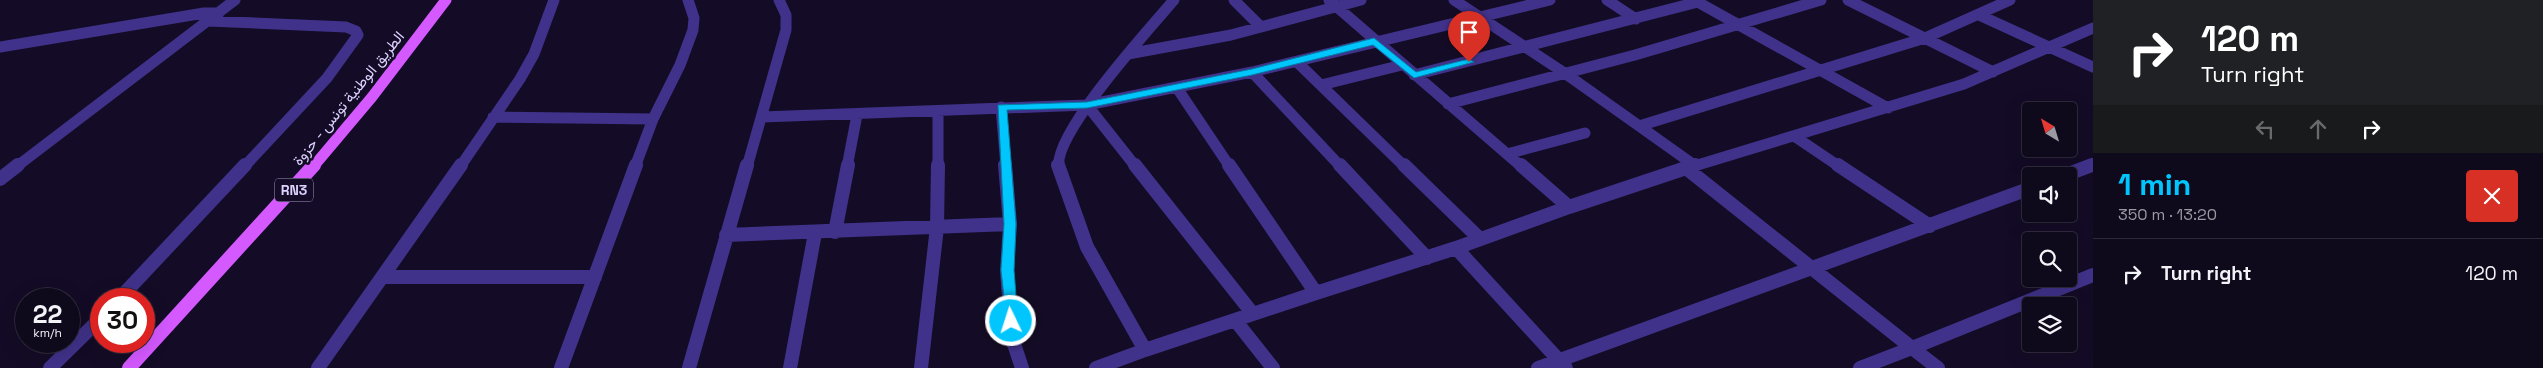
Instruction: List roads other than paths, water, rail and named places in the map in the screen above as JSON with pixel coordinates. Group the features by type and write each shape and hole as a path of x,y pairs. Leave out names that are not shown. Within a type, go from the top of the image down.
{"main road":[{"name":"الطريق الوطنية تونس - حزوة","path":"129,368 257,232 317,165 381,86 446,0"}],"street":[{"path":"0,179 235,0"},
{"path":"318,368 384,277 534,54 554,0"},
{"path":"561,368 653,119 680,66 693,30 694,18 688,0"},
{"path":"689,368 726,235 762,117 769,83 786,30 786,15 780,0"},
{"path":"1145,350 1088,247 1058,164 1061,149 1087,105 1174,0"},
{"path":"1234,0 1260,26"},
{"path":"1128,54 1231,35 1332,3 1361,0"},
{"path":"1454,0 1477,17 1566,74 1640,126 1810,266 1938,368"},
{"path":"762,117 857,116 1002,107 1087,105 1252,72 1550,0"},
{"path":"1607,0 1636,19"},
{"path":"1448,104 1740,26 1821,0"},
{"path":"1848,0 1993,72"},
{"path":"1640,126 1925,38 2010,0"},
{"path":"1414,75 1636,19 1696,1 1888,108"},
{"path":"1332,3 1569,207"},
{"path":"0,47 204,13 219,13"},
{"path":"1979,15 2093,67"},
{"path":"129,288 307,100 358,35 356,31 346,27 208,21"},
{"path":"1096,368 1316,292 1427,258 1690,166 1964,84 2093,28"},
{"path":"1296,62 1480,239"},
{"path":"1321,85 1402,64"},
{"path":"1252,72 1427,258"},
{"path":"1177,88 1316,292"},
{"path":"1087,105 1253,314"},
{"path":"1002,107 1010,224 1007,270 1012,338 1022,368"},
{"path":"921,368 937,227 938,111"},
{"path":"835,232 857,116"},
{"path":"493,117 653,119"},
{"path":"1507,154 1585,133"},
{"path":"1794,136 1930,226"},
{"path":"2077,171 2093,165"},
{"path":"1538,368 1562,364 1810,266 1930,226 2022,191"},
{"path":"726,235 1010,224"},
{"path":"790,368 815,233"},
{"path":"1456,248 1562,364"},
{"path":"1860,368 2093,275"},
{"path":"384,277 595,276"},
{"path":"1235,320 1273,368"},
{"path":"50,368 90,329"}]}
